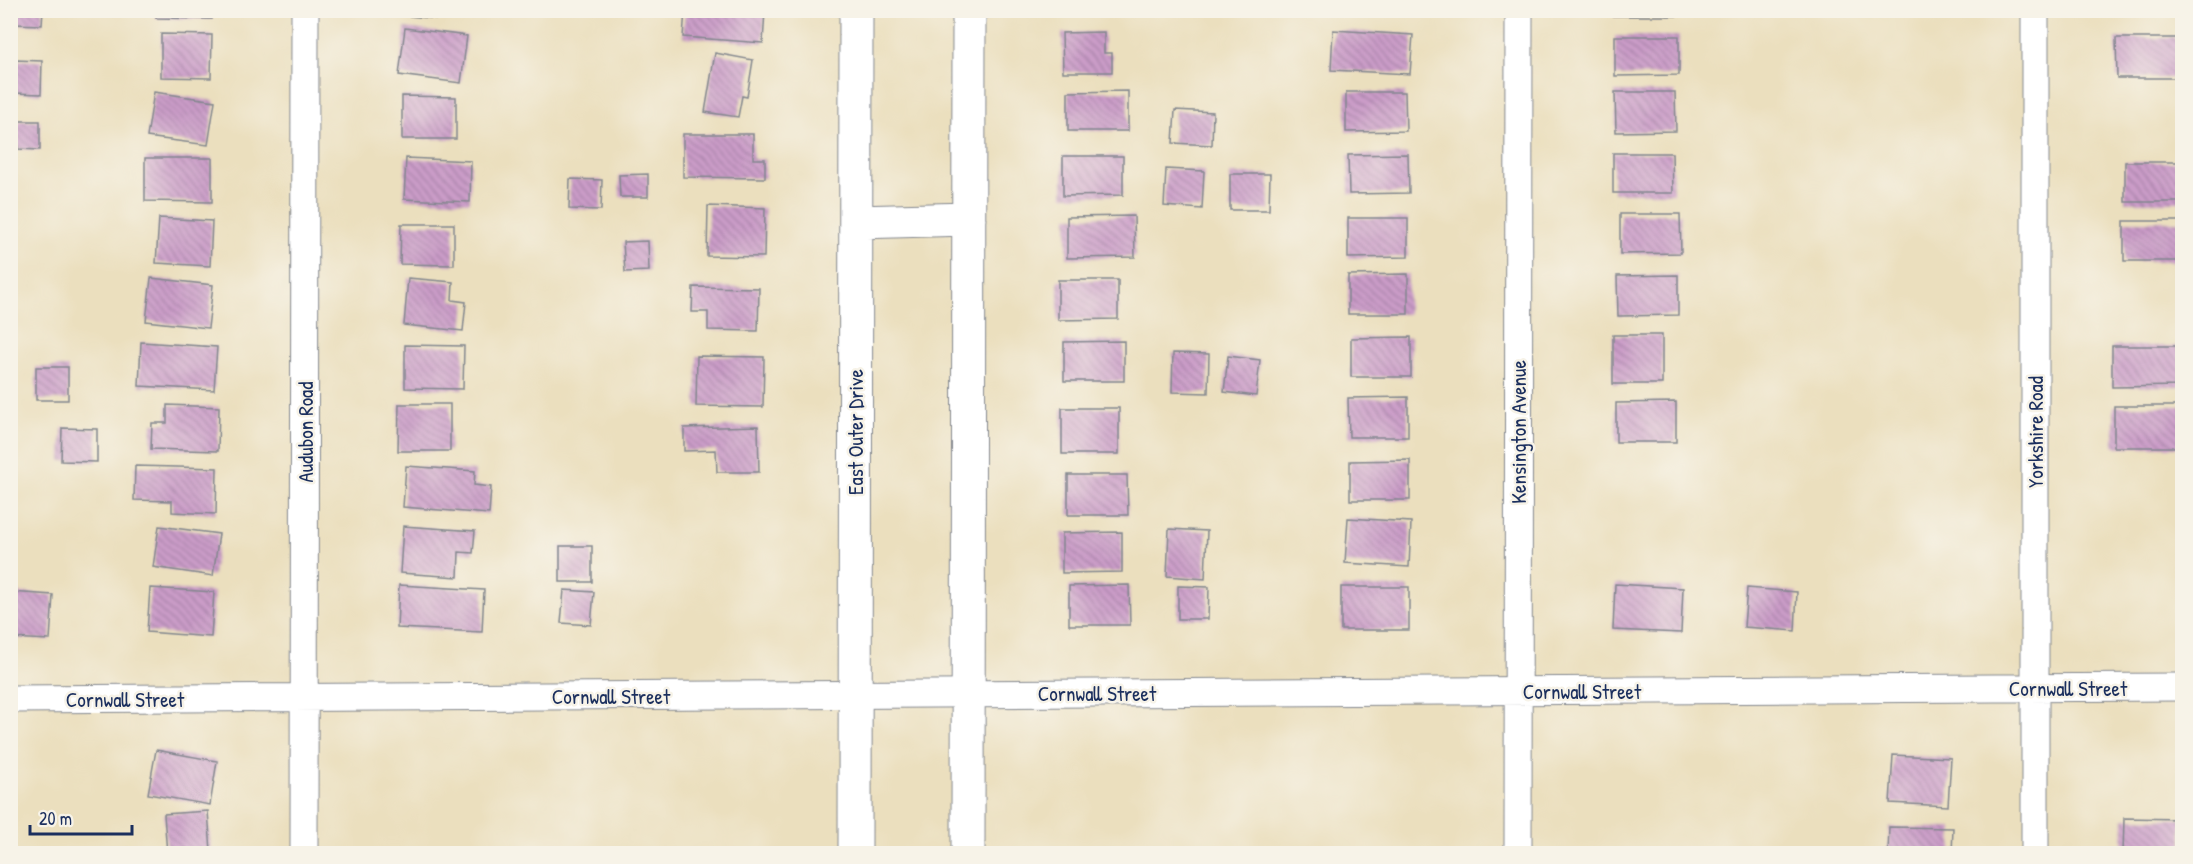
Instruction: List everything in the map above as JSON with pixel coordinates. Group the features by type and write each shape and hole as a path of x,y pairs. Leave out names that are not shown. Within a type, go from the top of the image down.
{"street":[{"name":"Audubon Road","path":"304,854 305,10"},
{"name":"East Outer Drive","path":"855,854 856,10"},
{"path":"968,854 969,10"},
{"name":"Kensington Avenue","path":"1518,854 1519,10"},
{"name":"Yorkshire Road","path":"2035,10 2035,854"},
{"path":"856,222 969,219"},
{"name":"Cornwall Street","path":"10,699 2182,687"}],"building":[{"path":"13,10 43,10 42,25 12,24"},
{"path":"156,10 212,10 212,19 156,18"},
{"path":"399,10 451,10 450,20 399,15"},
{"path":"685,10 765,10 763,43 683,37"},
{"path":"1612,10 1683,10 1683,16 1612,16"},
{"path":"405,28 467,36 461,83 399,75"},
{"path":"1333,30 1413,35 1410,74 1331,70"},
{"path":"1104,32 1104,53 1112,53 1112,72 1063,72 1062,33"},
{"path":"161,34 212,35 211,78 161,77"},
{"path":"1615,36 1679,36 1679,75 1615,76"},
{"path":"2116,38 2182,38 2182,78 2117,78"},
{"path":"715,53 753,60 747,97 742,96 738,117 705,112"},
{"path":"15,60 42,61 41,94 14,93"},
{"path":"1128,91 1128,131 1068,131 1068,92"},
{"path":"154,92 215,101 208,145 147,137"},
{"path":"1346,92 1405,92 1406,131 1346,132"},
{"path":"1615,92 1675,92 1676,131 1616,132"},
{"path":"402,96 456,97 456,139 402,139"},
{"path":"1175,110 1213,112 1212,145 1173,143"},
{"path":"18,121 40,121 40,150 18,149"},
{"path":"683,134 753,134 753,159 765,159 765,178 683,177"},
{"path":"1613,153 1672,153 1673,193 1613,193"},
{"path":"1408,154 1409,193 1349,194 1348,155"},
{"path":"1063,156 1123,156 1123,195 1063,196"},
{"path":"145,158 212,158 212,202 145,201"},
{"path":"406,158 471,161 470,202 404,199"},
{"path":"2125,162 2182,162 2182,202 2125,202"},
{"path":"1166,169 1204,171 1202,209 1164,206"},
{"path":"648,174 648,197 620,197 619,175"},
{"path":"1230,174 1270,174 1269,210 1230,210"},
{"path":"570,179 602,180 601,210 569,209"},
{"path":"708,206 765,208 764,257 707,256"},
{"path":"1620,214 1680,214 1681,253 1620,254"},
{"path":"1134,216 1135,257 1067,258 1067,217"},
{"path":"159,218 212,221 210,266 156,263"},
{"path":"1348,218 1408,218 1408,257 1348,258"},
{"path":"2124,221 2182,221 2182,261 2124,261"},
{"path":"401,224 454,224 454,265 400,264"},
{"path":"648,241 649,271 625,272 623,242"},
{"path":"1408,274 1408,314 1348,314 1348,275"},
{"path":"1678,275 1678,315 1618,316 1617,276"},
{"path":"151,278 213,285 208,328 146,321"},
{"path":"408,278 453,282 452,300 466,302 463,331 404,325"},
{"path":"1058,280 1118,280 1118,319 1058,320"},
{"path":"693,287 759,288 758,331 708,330 708,312 692,312"},
{"path":"1613,335 1662,335 1662,384 1613,384"},
{"path":"1411,337 1411,377 1351,377 1351,338"},
{"path":"1124,341 1124,381 1064,381 1064,342"},
{"path":"141,342 217,347 214,390 139,386"},
{"path":"405,345 464,346 463,389 405,388"},
{"path":"2112,346 2182,346 2182,386 2112,387"},
{"path":"1173,353 1209,354 1208,393 1172,392"},
{"path":"697,356 764,357 763,407 696,406"},
{"path":"1228,356 1260,360 1256,396 1224,392"},
{"path":"36,367 68,367 68,400 36,400"},
{"path":"1408,397 1408,437 1349,437 1348,398"},
{"path":"1676,402 1676,442 1616,442 1616,403"},
{"path":"399,404 450,404 450,451 398,451"},
{"path":"167,405 219,407 218,451 151,449 152,423 167,423"},
{"path":"2114,406 2182,406 2182,447 2114,447"},
{"path":"1062,408 1119,408 1119,454 1062,454"},
{"path":"758,426 759,472 717,472 716,450 684,451 684,428"},
{"path":"62,428 97,429 97,462 61,461"},
{"path":"1410,460 1410,500 1350,500 1350,461"},
{"path":"135,466 217,468 216,514 172,512 172,501 134,500"},
{"path":"406,466 475,471 474,485 491,487 489,514 403,507"},
{"path":"1068,475 1127,475 1128,515 1068,515"},
{"path":"1348,518 1411,522 1409,567 1345,563"},
{"path":"159,526 219,534 213,576 153,567"},
{"path":"403,526 475,531 473,553 459,552 458,577 400,573"},
{"path":"1169,529 1207,531 1205,579 1167,576"},
{"path":"1122,532 1122,572 1062,573 1062,533"},
{"path":"560,546 592,546 592,582 560,582"},
{"path":"1615,584 1683,588 1681,633 1613,630"},
{"path":"399,585 484,590 482,632 397,628"},
{"path":"1129,585 1130,625 1069,625 1069,586"},
{"path":"1178,586 1209,587 1208,619 1178,619"},
{"path":"1341,587 1409,587 1409,630 1341,630"},
{"path":"150,588 214,592 211,637 147,632"},
{"path":"1747,588 1797,592 1795,631 1744,627"},
{"path":"564,590 594,592 591,625 561,623"},
{"path":"10,592 53,595 50,640 10,638"},
{"path":"156,750 217,761 210,805 148,794"},
{"path":"1893,755 1951,758 1948,806 1890,803"},
{"path":"208,811 211,851 167,854 164,814"},
{"path":"2124,818 2182,819 2182,854 2123,854"},
{"path":"1889,827 1953,828 1952,854 1888,854"}]}
